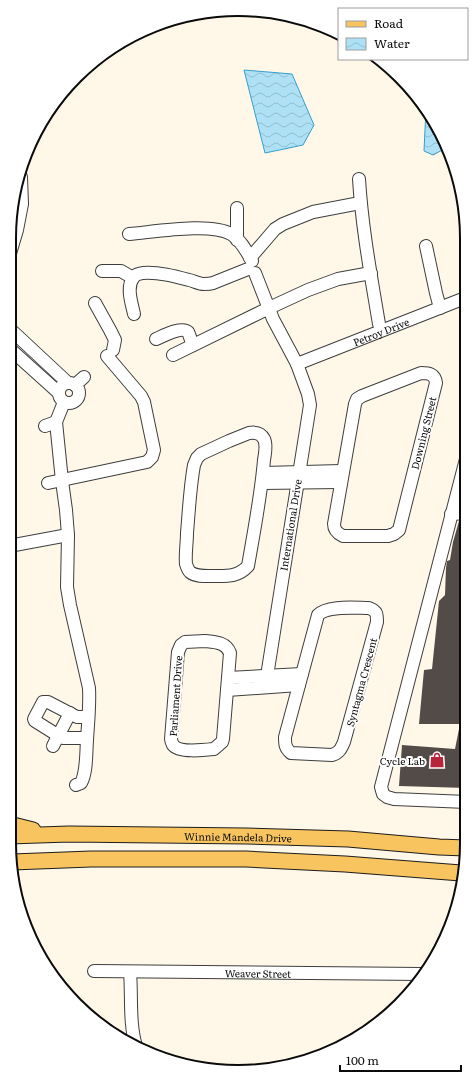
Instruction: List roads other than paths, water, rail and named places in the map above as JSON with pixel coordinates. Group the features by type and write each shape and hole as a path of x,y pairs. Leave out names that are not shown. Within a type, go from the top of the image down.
{"main road":[{"path":"16,826 39,831 69,834"},
{"name":"Winnie Mandela Drive","path":"16,836 69,834 340,838 460,848"},
{"path":"17,862 91,859 246,859 345,864 458,873"},
{"path":"17,867 35,861"}],"street":[{"path":"359,179 360,203 379,324"},
{"path":"16,233 22,204 21,190"},
{"path":"134,314 130,288 133,278 136,275 148,273 162,274 184,278 202,284 213,283 251,265 275,229 283,224 313,212 360,203"},
{"path":"237,208 237,240"},
{"path":"129,234 209,228 232,234 237,240"},
{"name":"International Drive","path":"237,240 242,244 273,319 297,364 310,404 266,681"},
{"path":"426,246 440,308"},
{"path":"102,271 121,271 133,278"},
{"path":"173,355 269,308 323,284 338,279 371,273"},
{"name":"Petroy Drive","path":"297,364 460,300"},
{"path":"48,483 147,462 152,457 154,450 144,402 110,353 115,340 95,303"},
{"path":"156,339 180,330 184,330 187,332 193,345"},
{"path":"16,334 76,382 79,391 78,398 74,402 67,403 16,354"},
{"name":"Downing Street","path":"421,373 433,375 436,379 436,383 399,530 388,536 344,536 336,532 334,524 341,477 357,399 421,373"},
{"path":"76,382 62,386 62,397 51,424 66,510 68,535 67,587 89,688 86,757 83,780 81,783 76,785"},
{"path":"248,433 260,434 264,438 266,444 263,478 248,566 240,574 233,576 205,576 192,573 187,565 186,557 192,475 197,458 201,454 248,433"},
{"path":"263,478 341,477"},
{"path":"460,499 451,514 381,787 382,794 394,799 460,802"},
{"path":"451,514 460,513"},
{"path":"16,545 68,535"},
{"name":"Syntagma Crescent","path":"369,608 377,613 377,622 344,742 341,750 336,754 295,754 291,753 286,748 285,737 301,680 316,620 321,612 330,609 369,608"},
{"name":"Parliament Drive","path":"205,641 225,645 230,652 227,684 223,739 218,747 214,750 183,750 174,746 172,744 171,732 178,652 181,645 185,642 205,641"},
{"path":"227,684 301,680"},
{"path":"56,741 35,721 34,718 43,702 48,702 77,717 88,717"},
{"path":"56,741 70,713"},
{"path":"56,741 63,738 87,738"},
{"name":"Weaver Street","path":"94,971 417,974"},
{"path":"130,972 134,1039"}],"water":[{"path":"244,70 292,74 314,125 303,145 265,153"},
{"path":"426,119 442,150 433,155 424,151"}],"place":[{"name":"Cycle Lab","path":"437,760"}]}
